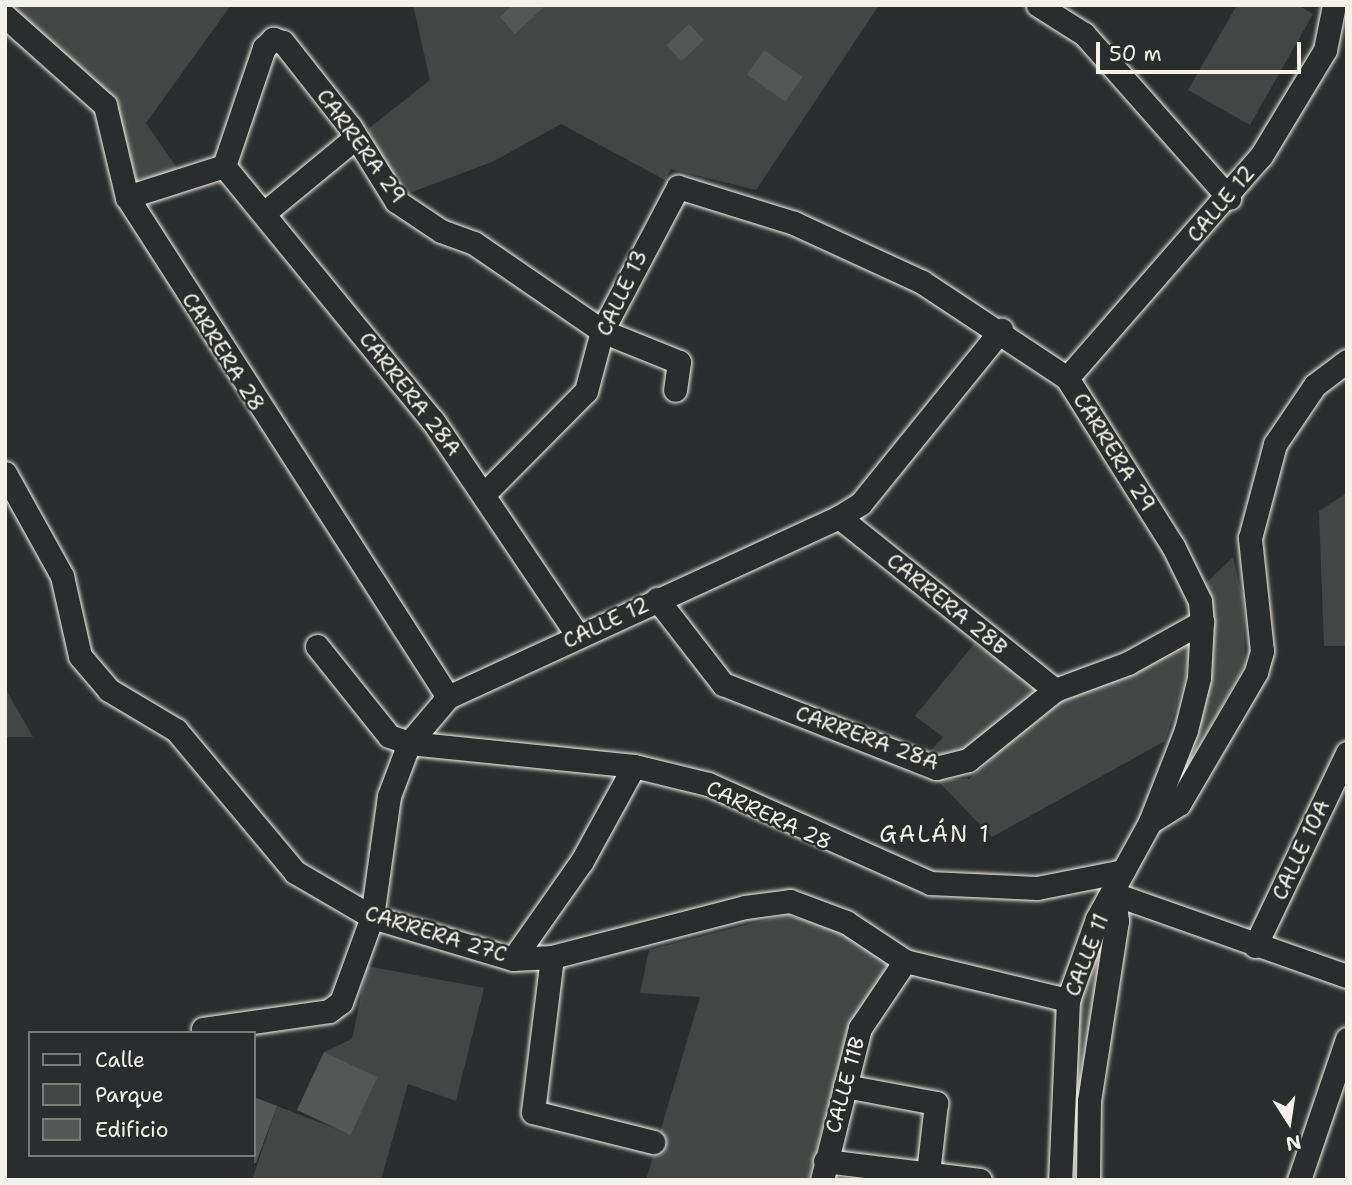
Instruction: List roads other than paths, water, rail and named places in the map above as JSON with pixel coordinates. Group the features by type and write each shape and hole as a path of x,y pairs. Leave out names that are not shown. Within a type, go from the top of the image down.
{"street":[{"path":"1038,5 1084,34 1229,198"},
{"name":"CALLE 12","path":"1067,378 1229,198 1325,50 1334,5"},
{"name":"CARRERA 28","path":"5,16 105,105 127,197 448,697"},
{"name":"CARRERA 29","path":"224,166 273,39 283,43 355,138 396,201 441,231 474,243 602,331 679,362 675,390"},
{"path":"264,213 355,138"},
{"path":"127,197 224,166"},
{"name":"CARRERA 28A","path":"224,166 486,492 578,636"},
{"name":"CARRERA 29","path":"678,187 794,223 922,282 1001,330 1067,378 1173,546 1200,601 1202,622 1199,678 1186,730 1150,822 1123,871 1114,894"},
{"name":"CALLE 13","path":"486,492 586,391 602,331 678,187"},
{"name":"CALLE 12","path":"203,1029 329,1011 341,1002 372,917 389,796 409,743 448,697 839,517 861,503 1001,330"},
{"path":"1150,822 1179,804 1256,672 1262,651 1250,537 1275,444 1315,385 1347,361"},
{"name":"CARRERA 27C","path":"5,473 62,576 80,656 109,690 176,730 295,872 372,917 513,959 552,957 745,907 790,901 846,922 905,961 1068,1000"},
{"name":"CARRERA 28B","path":"839,517 1055,690"},
{"name":"CARRERA 28A","path":"657,599 723,684 936,768 955,768 1055,690"},
{"path":"1055,690 1128,663 1202,622"},
{"path":"317,646 389,736 409,743"},
{"name":"CARRERA 28","path":"409,743 634,766 708,785 930,883 1037,887 1123,871"},
{"name":"CALLE 10A","path":"1255,946 1347,753"},
{"path":"513,959 583,861 634,766"},
{"path":"1114,894 1255,946 1347,976"},
{"name":"CALLE 11","path":"1060,1180 1068,1000 1097,919 1114,894"},
{"name":"CALLE 11","path":"1088,1180 1089,1101 1117,921 1114,894"},
{"path":"552,957 533,1112 653,1142"},
{"name":"CALLE 11B","path":"823,1170 860,1028 905,961"},
{"path":"1298,1180 1347,1039"},
{"path":"845,1086 936,1103 928,1173"},
{"path":"823,1170 928,1173 980,1180"}],"district":[{"name":"GALÁN 1","path":"935,834"}]}
